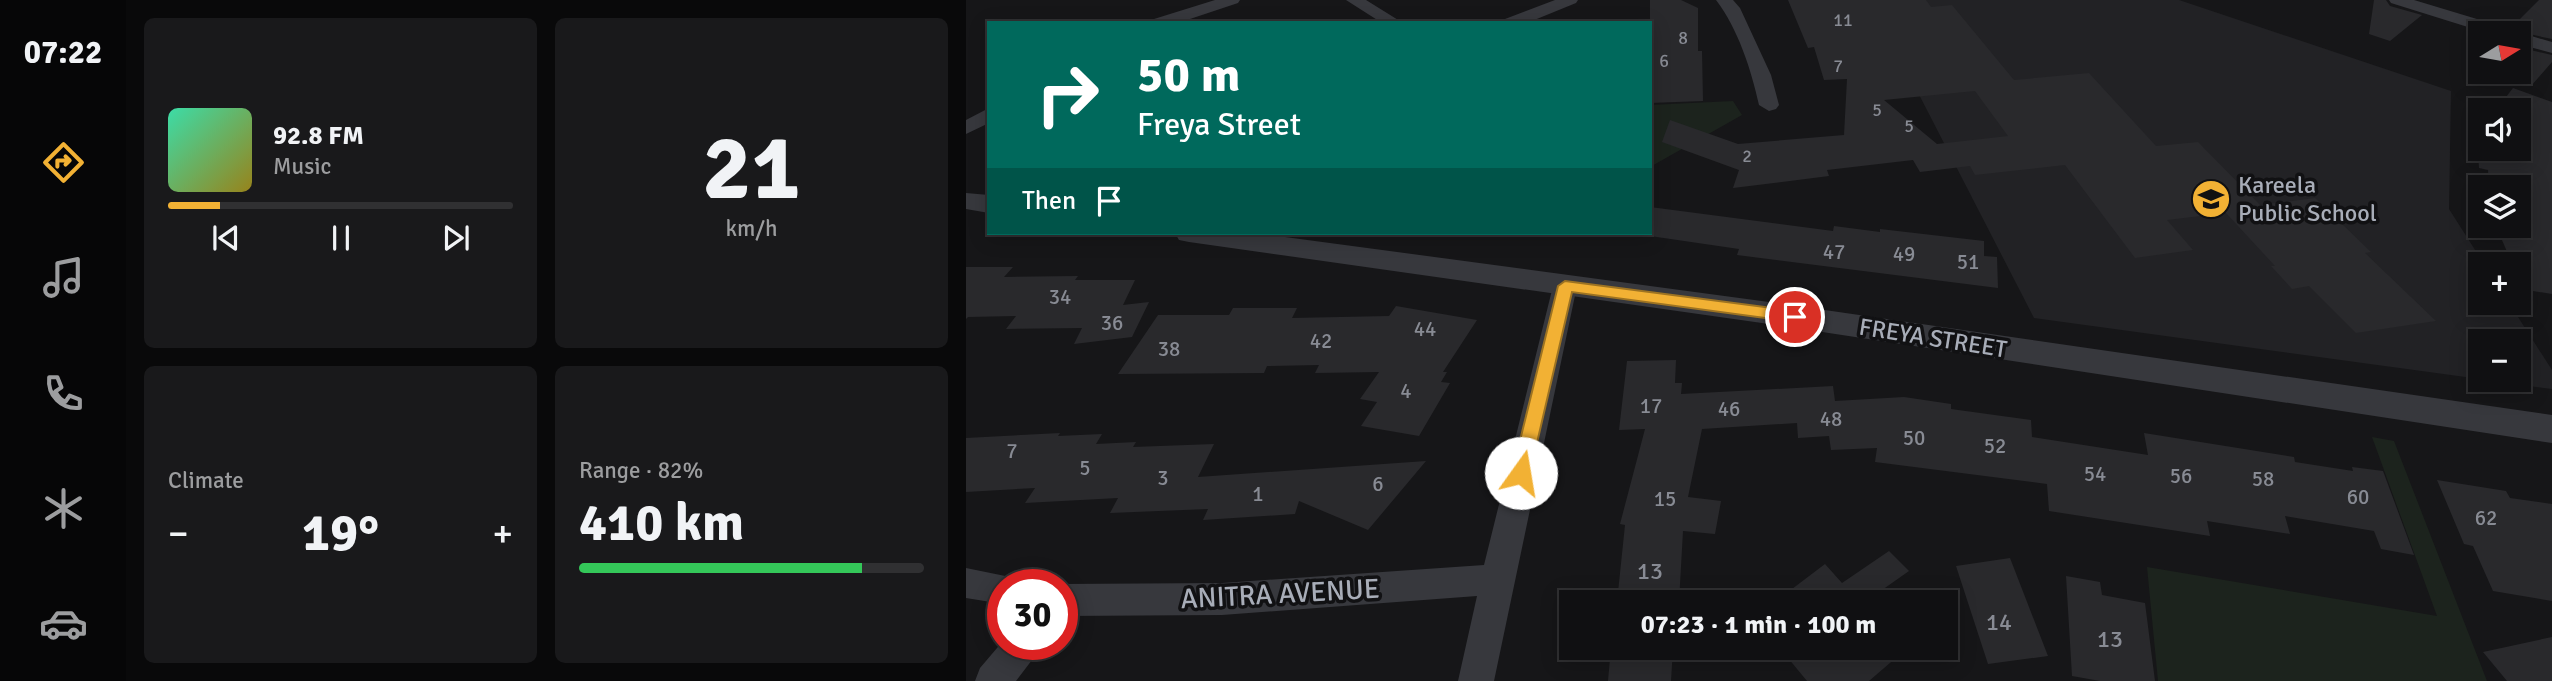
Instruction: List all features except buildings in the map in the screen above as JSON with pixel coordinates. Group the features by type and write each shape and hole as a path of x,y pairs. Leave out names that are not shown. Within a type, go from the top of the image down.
{"street":[{"path":"1166,21 1232,0"},
{"path":"1354,0 1391,21"},
{"path":"1516,21 1570,0"},
{"path":"1724,0 1732,8 1762,75 1769,105"},
{"path":"2397,0 2468,22"},
{"path":"2531,42 2552,48"},
{"path":"966,128 987,115"},
{"path":"966,201 987,205"},
{"name":"FREYA STREET","path":"1203,235 1769,313 2552,429"},
{"path":"1476,681 1565,286"},
{"name":"ANITRA AVENUE","path":"1078,600 1222,598 1497,579"},
{"path":"966,583 987,586"},
{"path":"993,681 1010,660"}],"shaded area":[{"name":"Kareela Public School","path":"1866,0 2179,0 2451,91 2449,209 2476,252 2468,252 2468,315 2517,315 2526,329 2468,329 2468,377 2034,318 1893,44"},
{"path":"1733,101 1742,115 1652,166 1652,105"},
{"name":"Kareela Public School","path":"2531,337 2552,370 2552,389 2531,386"},
{"path":"2372,437 2394,441 2487,681 2158,681 2147,567 2437,616"}],"place":[{"name":"Kareela Public School","path":"2211,199"}],"route":[{"path":"1521,473 1565,286 1795,317"}]}
